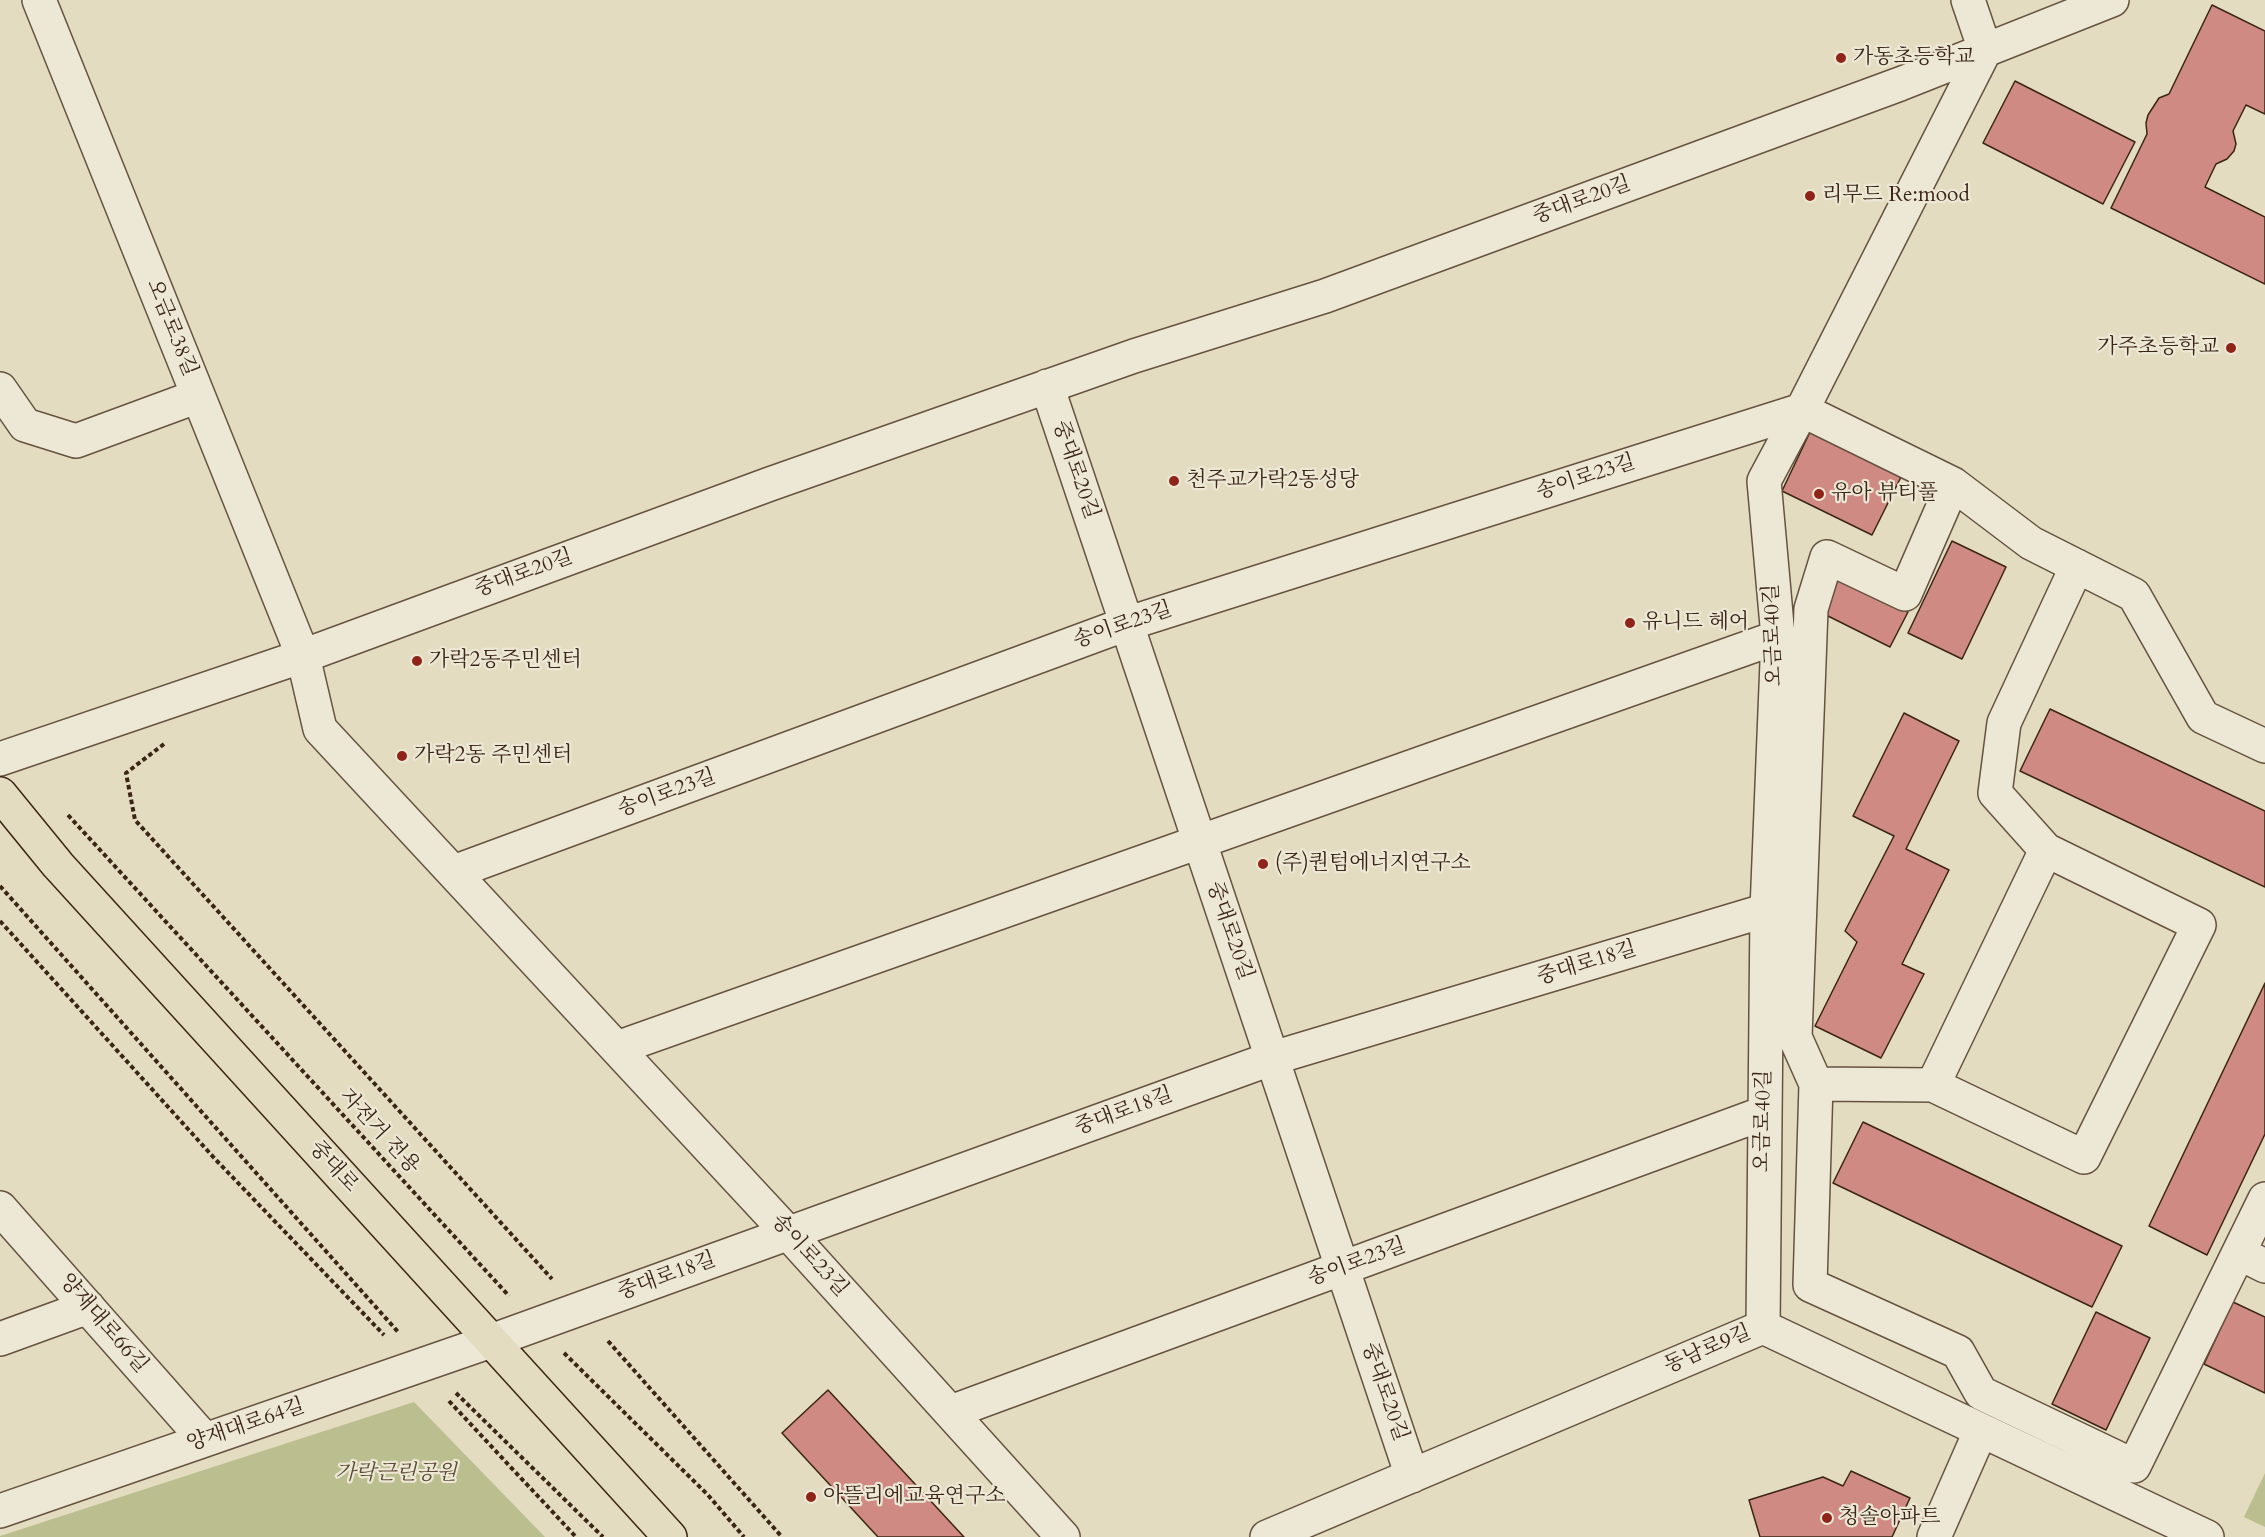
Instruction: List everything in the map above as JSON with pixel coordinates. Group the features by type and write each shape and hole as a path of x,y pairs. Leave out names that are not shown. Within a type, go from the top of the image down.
{"main road":[{"name":"중대로","path":"0,794 58,865 670,1537"}],"street":[{"name":"오금로38길","path":"39,0 303,656"},
{"path":"1968,0 1985,50"},
{"name":"중대로20길","path":"0,759 303,656 770,484 1047,386 1325,296 1985,50 2112,0"},
{"name":"오금로40길","path":"1763,1327 1767,910 1778,637 1764,481 1985,50"},
{"name":"중대로20길","path":"1047,386 1412,1476"},
{"path":"0,389 26,425 76,441 198,396"},
{"path":"1802,410 1953,484 2031,543 2134,595 2203,717 2265,746"},
{"name":"송이로23길","path":"454,872 1126,624 1802,410"},
{"path":"1953,484 1905,594 1827,557 1811,609 1796,1037 1816,1084 1810,1285 1959,1352 1981,1392 2134,1466 2252,1259 2265,1199"},
{"path":"1816,1084 1933,1084 2084,1157 2199,925 2046,850 1995,793 2004,723 2078,566"},
{"path":"617,1048 1778,637"},
{"name":"송이로23길","path":"303,656 320,729 789,1234 1063,1537"},
{"path":"1933,1084 2046,850"},
{"name":"중대로18길","path":"491,1341 1272,1058 1767,910"},
{"name":"송이로23길","path":"951,1413 1764,1113"},
{"name":"양재대로66길","path":"0,1208 205,1440"},
{"path":"0,1339 88,1307"},
{"name":"동남로9길","path":"1267,1537 1763,1327 2207,1537"},
{"name":"양재대로64길","path":"0,1511 491,1341"},
{"path":"1934,1537 1981,1430"}],"path":[{"path":"167,741 126,773 135,820 557,1284"},
{"name":"자전거 전용","path":"62,807 536,1325 708,1495 744,1537"},
{"path":"0,886 427,1363 603,1537"},
{"path":"0,921 216,1160 384,1335"},
{"path":"608,1341 782,1537"},
{"path":"449,1401 576,1537"}],"green space":[{"name":"가락근린공원","path":"414,1402 545,1537 0,1537 0,1536"},
{"path":"2265,1473 2265,1527 2244,1517"}],"building":[{"path":"2212,5 2265,31 2265,114 2246,105 2233,131 2236,144 2234,151 2227,159 2216,164 2205,187 2265,217 2265,284 2111,208 2147,134 2148,115 2159,98 2169,94"},
{"path":"2015,81 2135,142 2103,204 1983,143"},
{"path":"1810,432 1901,477 1872,535 1782,491"},
{"path":"1952,541 2006,567 1962,659 1908,633"},
{"path":"1837,577 1908,612 1890,647 1820,612"},
{"path":"2050,709 2265,811 2265,887 2020,771"},
{"path":"1904,713 1959,741 1906,849 1949,870 1902,964 1924,974 1881,1058 1815,1026 1857,942 1845,931 1894,836 1853,816"},
{"path":"2265,983 2265,1134 2207,1255 2149,1226"},
{"path":"1863,1122 2122,1246 2092,1307 1833,1183"},
{"path":"2233,1302 2265,1317 2265,1393 2204,1364"},
{"path":"2096,1312 2150,1338 2106,1430 2052,1404"},
{"path":"828,1390 964,1537 878,1537 782,1433"},
{"name":"청솔아파트","path":"1851,1471 1910,1498 1892,1537 1760,1537 1749,1500 1823,1477 1843,1486"}],"place":[{"name":"가동초등학교","path":"1841,58"},
{"name":"리무드 Re:mood","path":"1810,196"},
{"name":"가주초등학교","path":"2231,348"},
{"name":"천주교가락2동성당","path":"1174,481"},
{"name":"유아 뷰티풀","path":"1819,494"},
{"name":"유니드 헤어","path":"1630,623"},
{"name":"가락2동주민센터","path":"417,661"},
{"name":"가락2동 주민센터","path":"402,756"},
{"name":"(주)퀀텀에너지연구소","path":"1263,864"},
{"name":"아뜰리에교육연구소","path":"811,1497"},
{"name":"청솔아파트","path":"1827,1518"}]}
